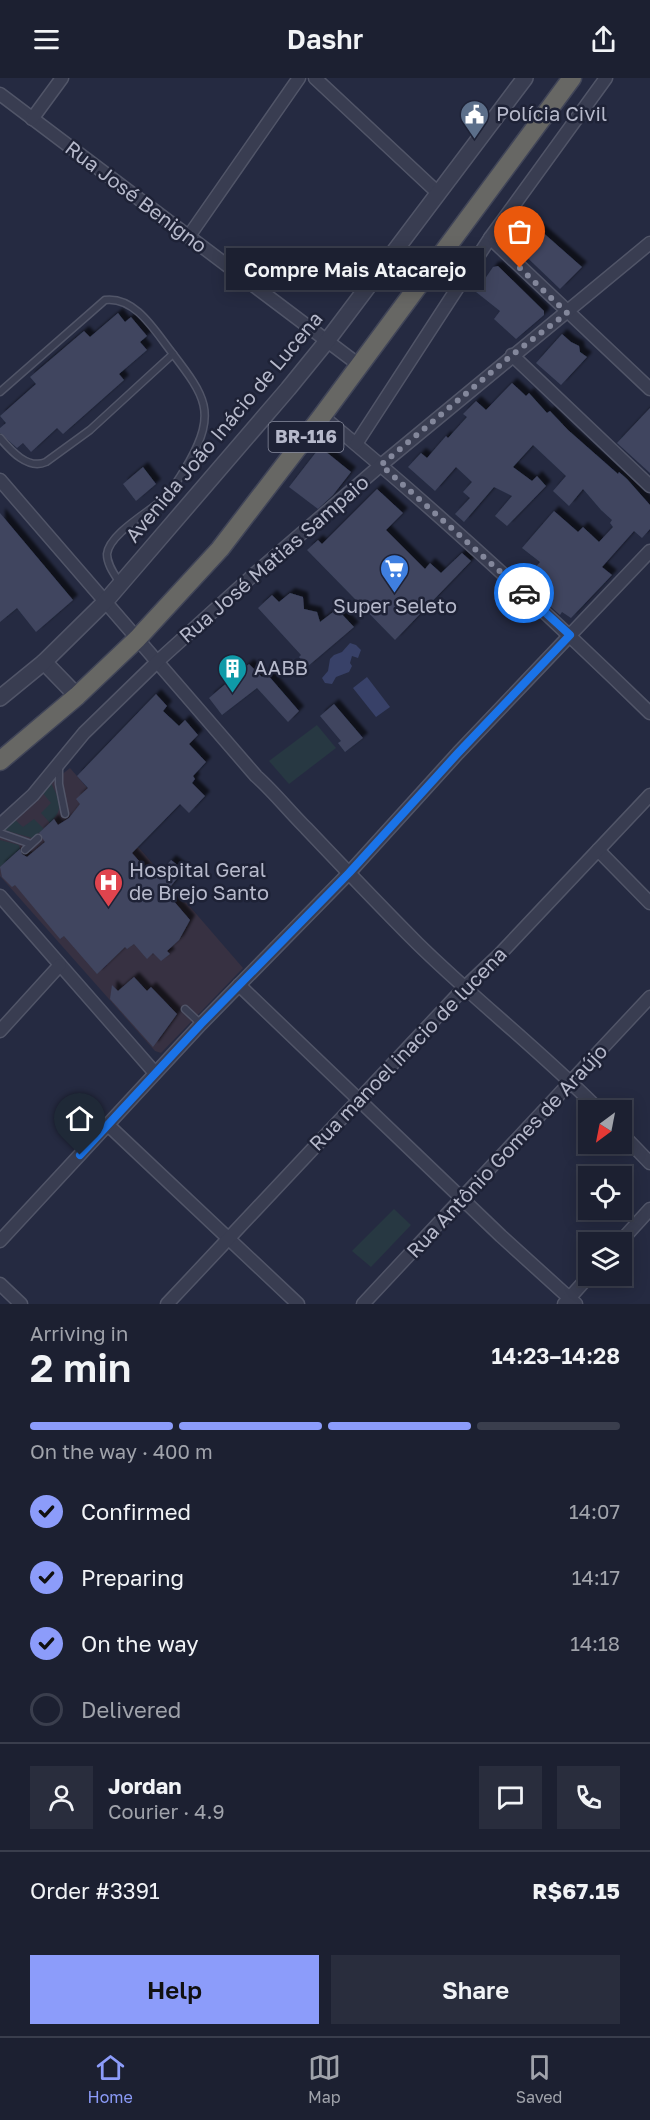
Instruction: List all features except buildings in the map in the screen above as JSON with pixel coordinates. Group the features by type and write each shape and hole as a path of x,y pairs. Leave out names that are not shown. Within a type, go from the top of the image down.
{"highway":[{"name":"BR-116","path":"0,761 77,696 137,639 220,549 322,416 572,78"}],"street":[{"path":"32,119 62,78"},
{"path":"189,236 299,78"},
{"path":"315,78 438,193"},
{"name":"Avenida João Inácio de Lucena","path":"0,698 44,662 105,602 189,507 327,341 525,78"},
{"path":"356,444 490,238 606,78"},
{"name":"Rua José Benigno","path":"0,94 359,365"},
{"path":"490,238 650,389"},
{"name":"Rua José Matias Sampaio","path":"0,825 33,795 84,733 158,661 251,577 512,355 567,313 650,243"},
{"path":"512,355 650,486"},
{"path":"322,416 381,465 570,635 650,713"},
{"path":"0,480 158,661 252,779 271,789 349,873 464,988 588,1100"},
{"path":"0,1241 201,1024 349,873 458,753 650,551"},
{"path":"44,662 77,696"},
{"name":"Rua manoel inacio de lucena","path":"167,1304 464,988 650,795"},
{"path":"598,850 650,903"},
{"path":"0,896 155,1073"},
{"path":"0,1031 60,965"},
{"path":"239,985 570,1302 582,1286"},
{"name":"Rua Antônio Gomes de Araújo","path":"363,1304 650,998"},
{"path":"108,1125 298,1304"},
{"path":"632,1144 650,1163"},
{"path":"629,1232 650,1209"},
{"path":"0,1284 21,1304"}],"lane":[{"path":"0,392 105,300 120,301 133,307 173,354 201,394 206,410 205,425 184,471 163,499 129,525 109,547 107,554 109,563 121,584"},
{"path":"0,438 20,458 39,465 90,429 173,354"},
{"path":"59,763 59,784 65,814"},
{"path":"0,833 31,844"},
{"path":"25,850 38,838"},
{"path":"185,1009 201,1024"}],"shaded area":[{"path":"317,725 336,748 289,784 269,761"},
{"name":"Hospital Geral de Brejo Santo","path":"70,768 243,968 161,1053 155,1051 0,876 0,829"},
{"path":"51,783 58,798 59,808 50,823 41,813 51,803 42,792"},
{"path":"12,817 23,827 34,819 44,829 32,838 1,829"},
{"path":"0,840 19,845 20,849 0,867"},
{"path":"394,1209 411,1225 371,1267 352,1251"}],"water":[{"path":"350,643 361,650 358,658 352,656 350,663 352,666 349,672 336,677 332,684 325,683 322,678 328,671 330,659 342,652"},
{"path":"367,677 390,707 376,717 353,688"}],"way so far":[{"path":"520,268 567,313 512,355 381,465 524,593"}],"place":[{"name":"Polícia Civil","path":"475,140"},
{"name":"Compre Mais Atacarejo","path":"520,268"},
{"name":"Super Seleto","path":"395,594"},
{"name":"AABB","path":"233,694"},
{"name":"Hospital Geral de Brejo Santo","path":"108,908"}],"route":[{"path":"80,1155 201,1024 349,873 570,635 524,593"}]}
